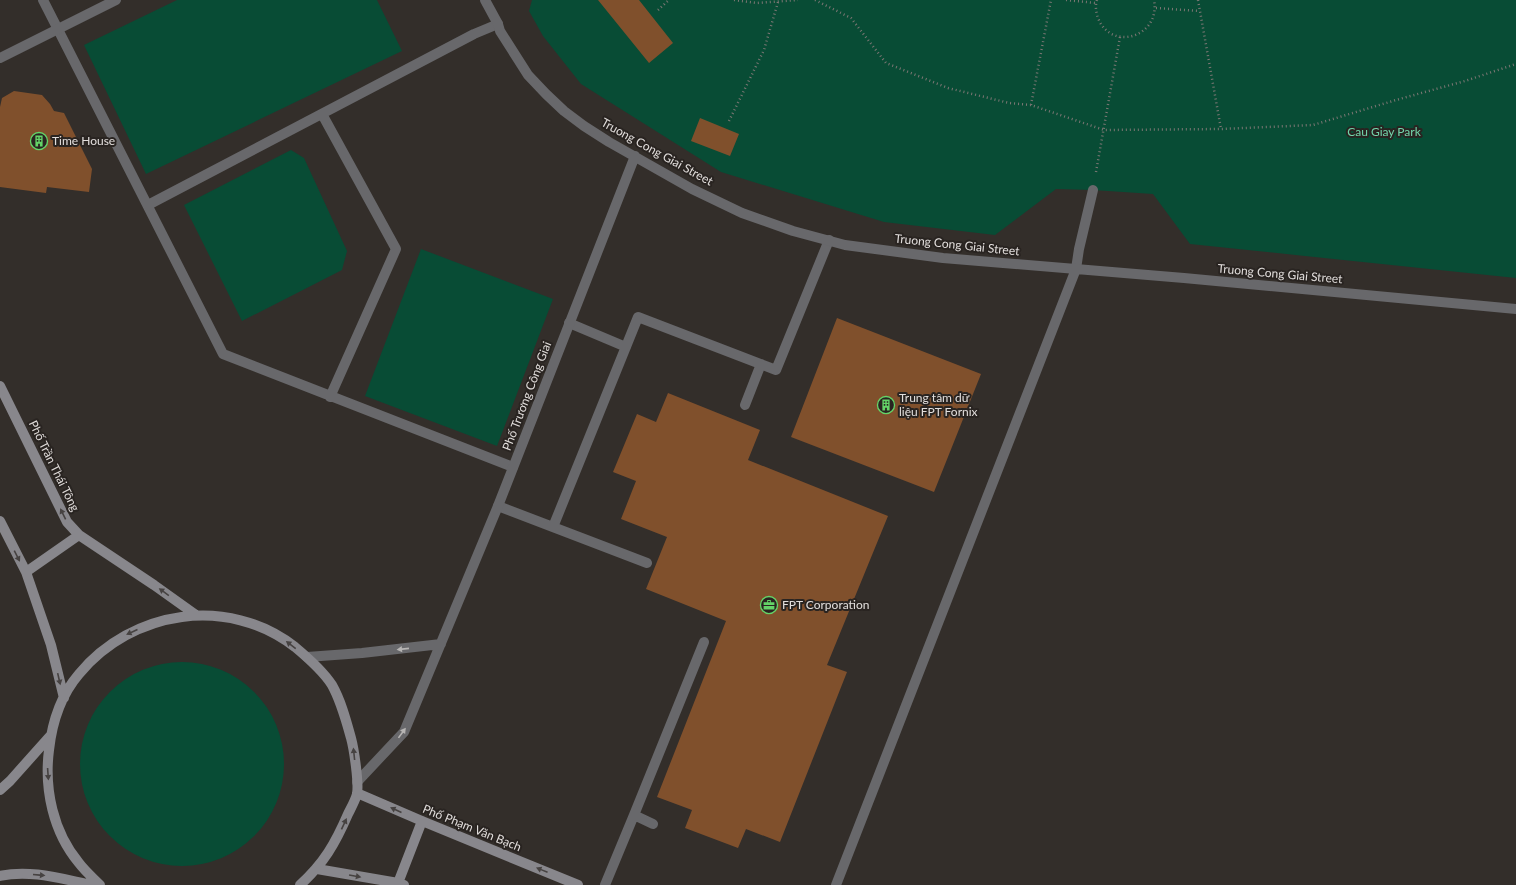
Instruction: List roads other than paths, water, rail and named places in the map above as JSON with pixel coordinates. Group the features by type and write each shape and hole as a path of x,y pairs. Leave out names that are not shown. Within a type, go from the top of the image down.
{"main road":[{"name":"Phố Trần Thái Tông","path":"0,386 67,522 79,535 196,615"},
{"path":"0,521 26,572 51,645 64,698"},
{"path":"26,572 79,535"},
{"path":"100,885 78,863 61,834 50,802 47,769 51,735 56,715 78,674 99,654 128,633 161,620 196,615 227,617 256,625 283,638 307,657 331,684 344,711 353,745 357,788 333,846 310,881 300,885"},
{"path":"0,790 10,781 51,735"},
{"name":"Phố Phạm Văn Bạch","path":"357,788 422,821 578,885"},
{"path":"317,869 401,884 422,821"},
{"path":"0,876 10,874 42,875 92,885"}],"street":[{"path":"43,0 223,354 513,468"},
{"path":"0,58 116,0"},
{"name":"Truong Cong Giai Street","path":"485,0 498,24 500,31 528,75 564,111 609,142 692,189 742,212 793,231 852,246 943,258 1516,310"},
{"path":"148,205 474,34 498,24"},
{"path":"322,114 396,249 330,397"},
{"name":"Phố Trương Công Giai","path":"357,788 404,732 498,506 635,156"},
{"path":"836,885 1076,269 1079,249 1093,190"},
{"path":"553,527 638,317 776,370 829,240"},
{"path":"569,323 626,346"},
{"path":"745,405 761,364"},
{"path":"498,506 647,563"},
{"path":"605,885 704,642"},
{"path":"307,657 362,653 441,644"},
{"path":"634,816 653,824"}],"place":[{"name":"Time House","path":"39,141"},
{"name":"Trung tâm dữ liệu FPT Fornix","path":"886,405"},
{"name":"FPT Corporation","path":"769,605"}],"park label":[{"name":"Cau Giay Park","path":"1384,132"}]}
